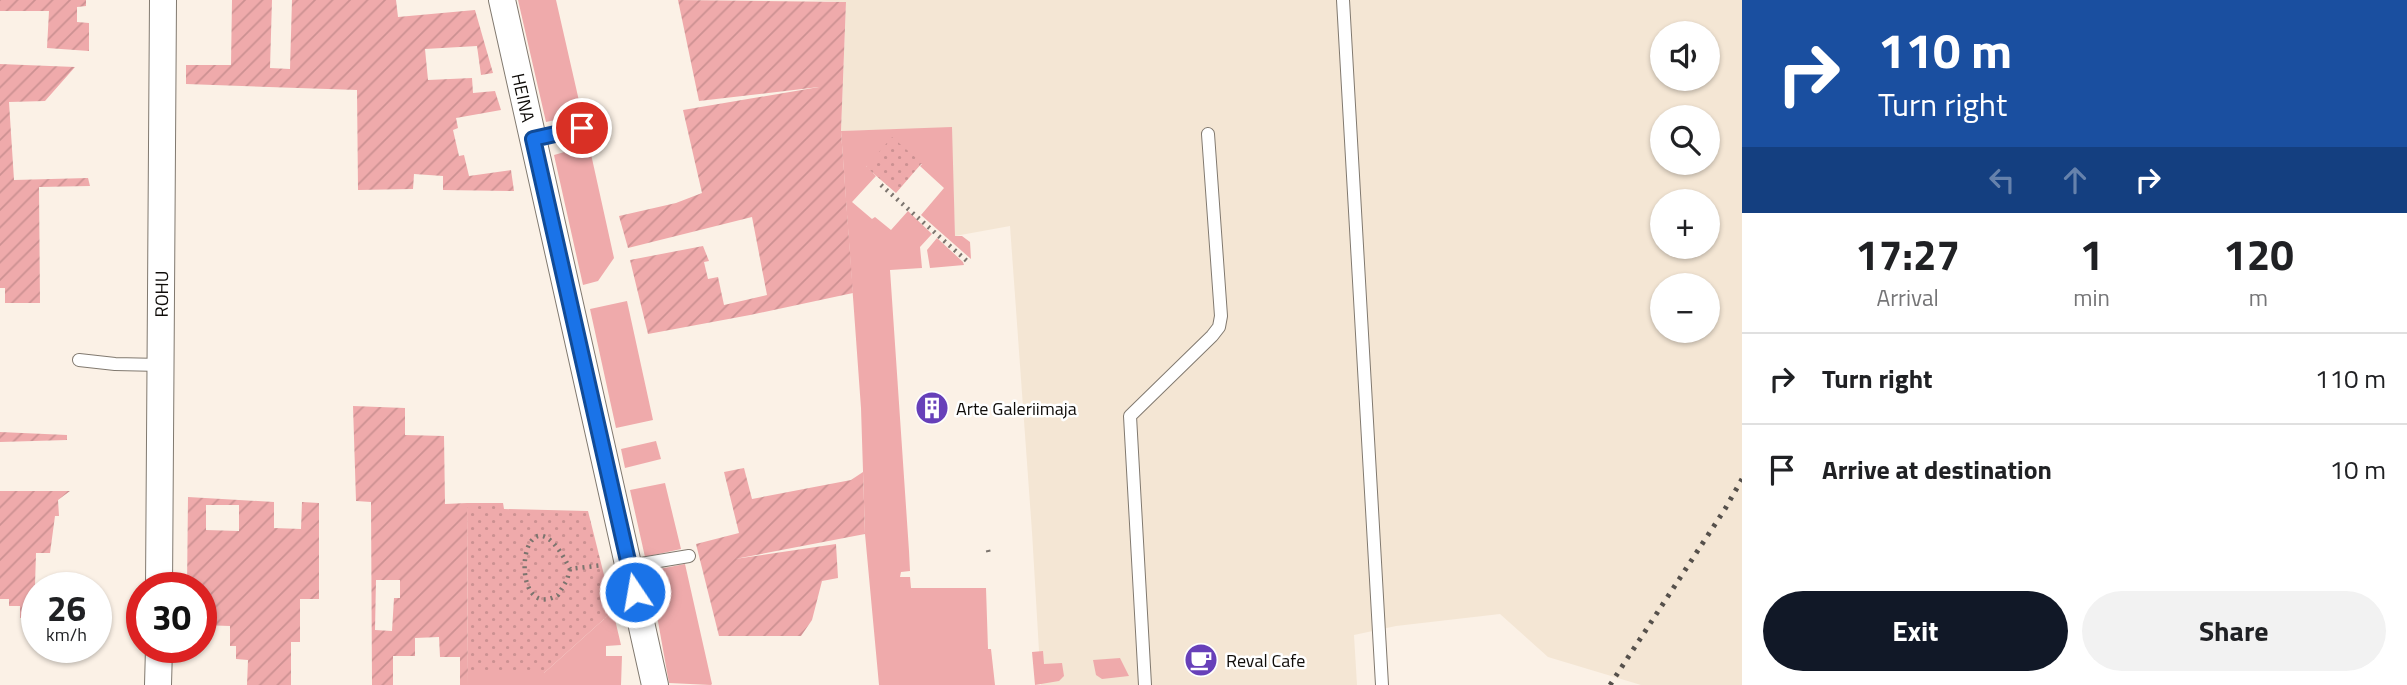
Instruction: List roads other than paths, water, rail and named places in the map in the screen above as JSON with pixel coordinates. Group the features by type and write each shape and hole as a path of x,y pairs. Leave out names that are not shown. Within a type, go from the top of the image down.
{"street":[{"name":"ROHU","path":"159,572 163,0"},
{"name":"HEINA","path":"502,0 655,685"},
{"path":"158,685 159,663"}],"lane":[{"path":"1343,0 1382,685"},
{"path":"533,139 582,128"},
{"path":"1145,685 1130,416 1187,362 1219,327 1221,317 1208,134"},
{"path":"79,360 161,365"},
{"path":"629,566 689,556"}],"railway":[{"path":"1610,685 1742,479"}],"place":[{"name":"Arte Galeriimaja","path":"932,408"},
{"name":"Reval Cafe","path":"1201,660"}]}
